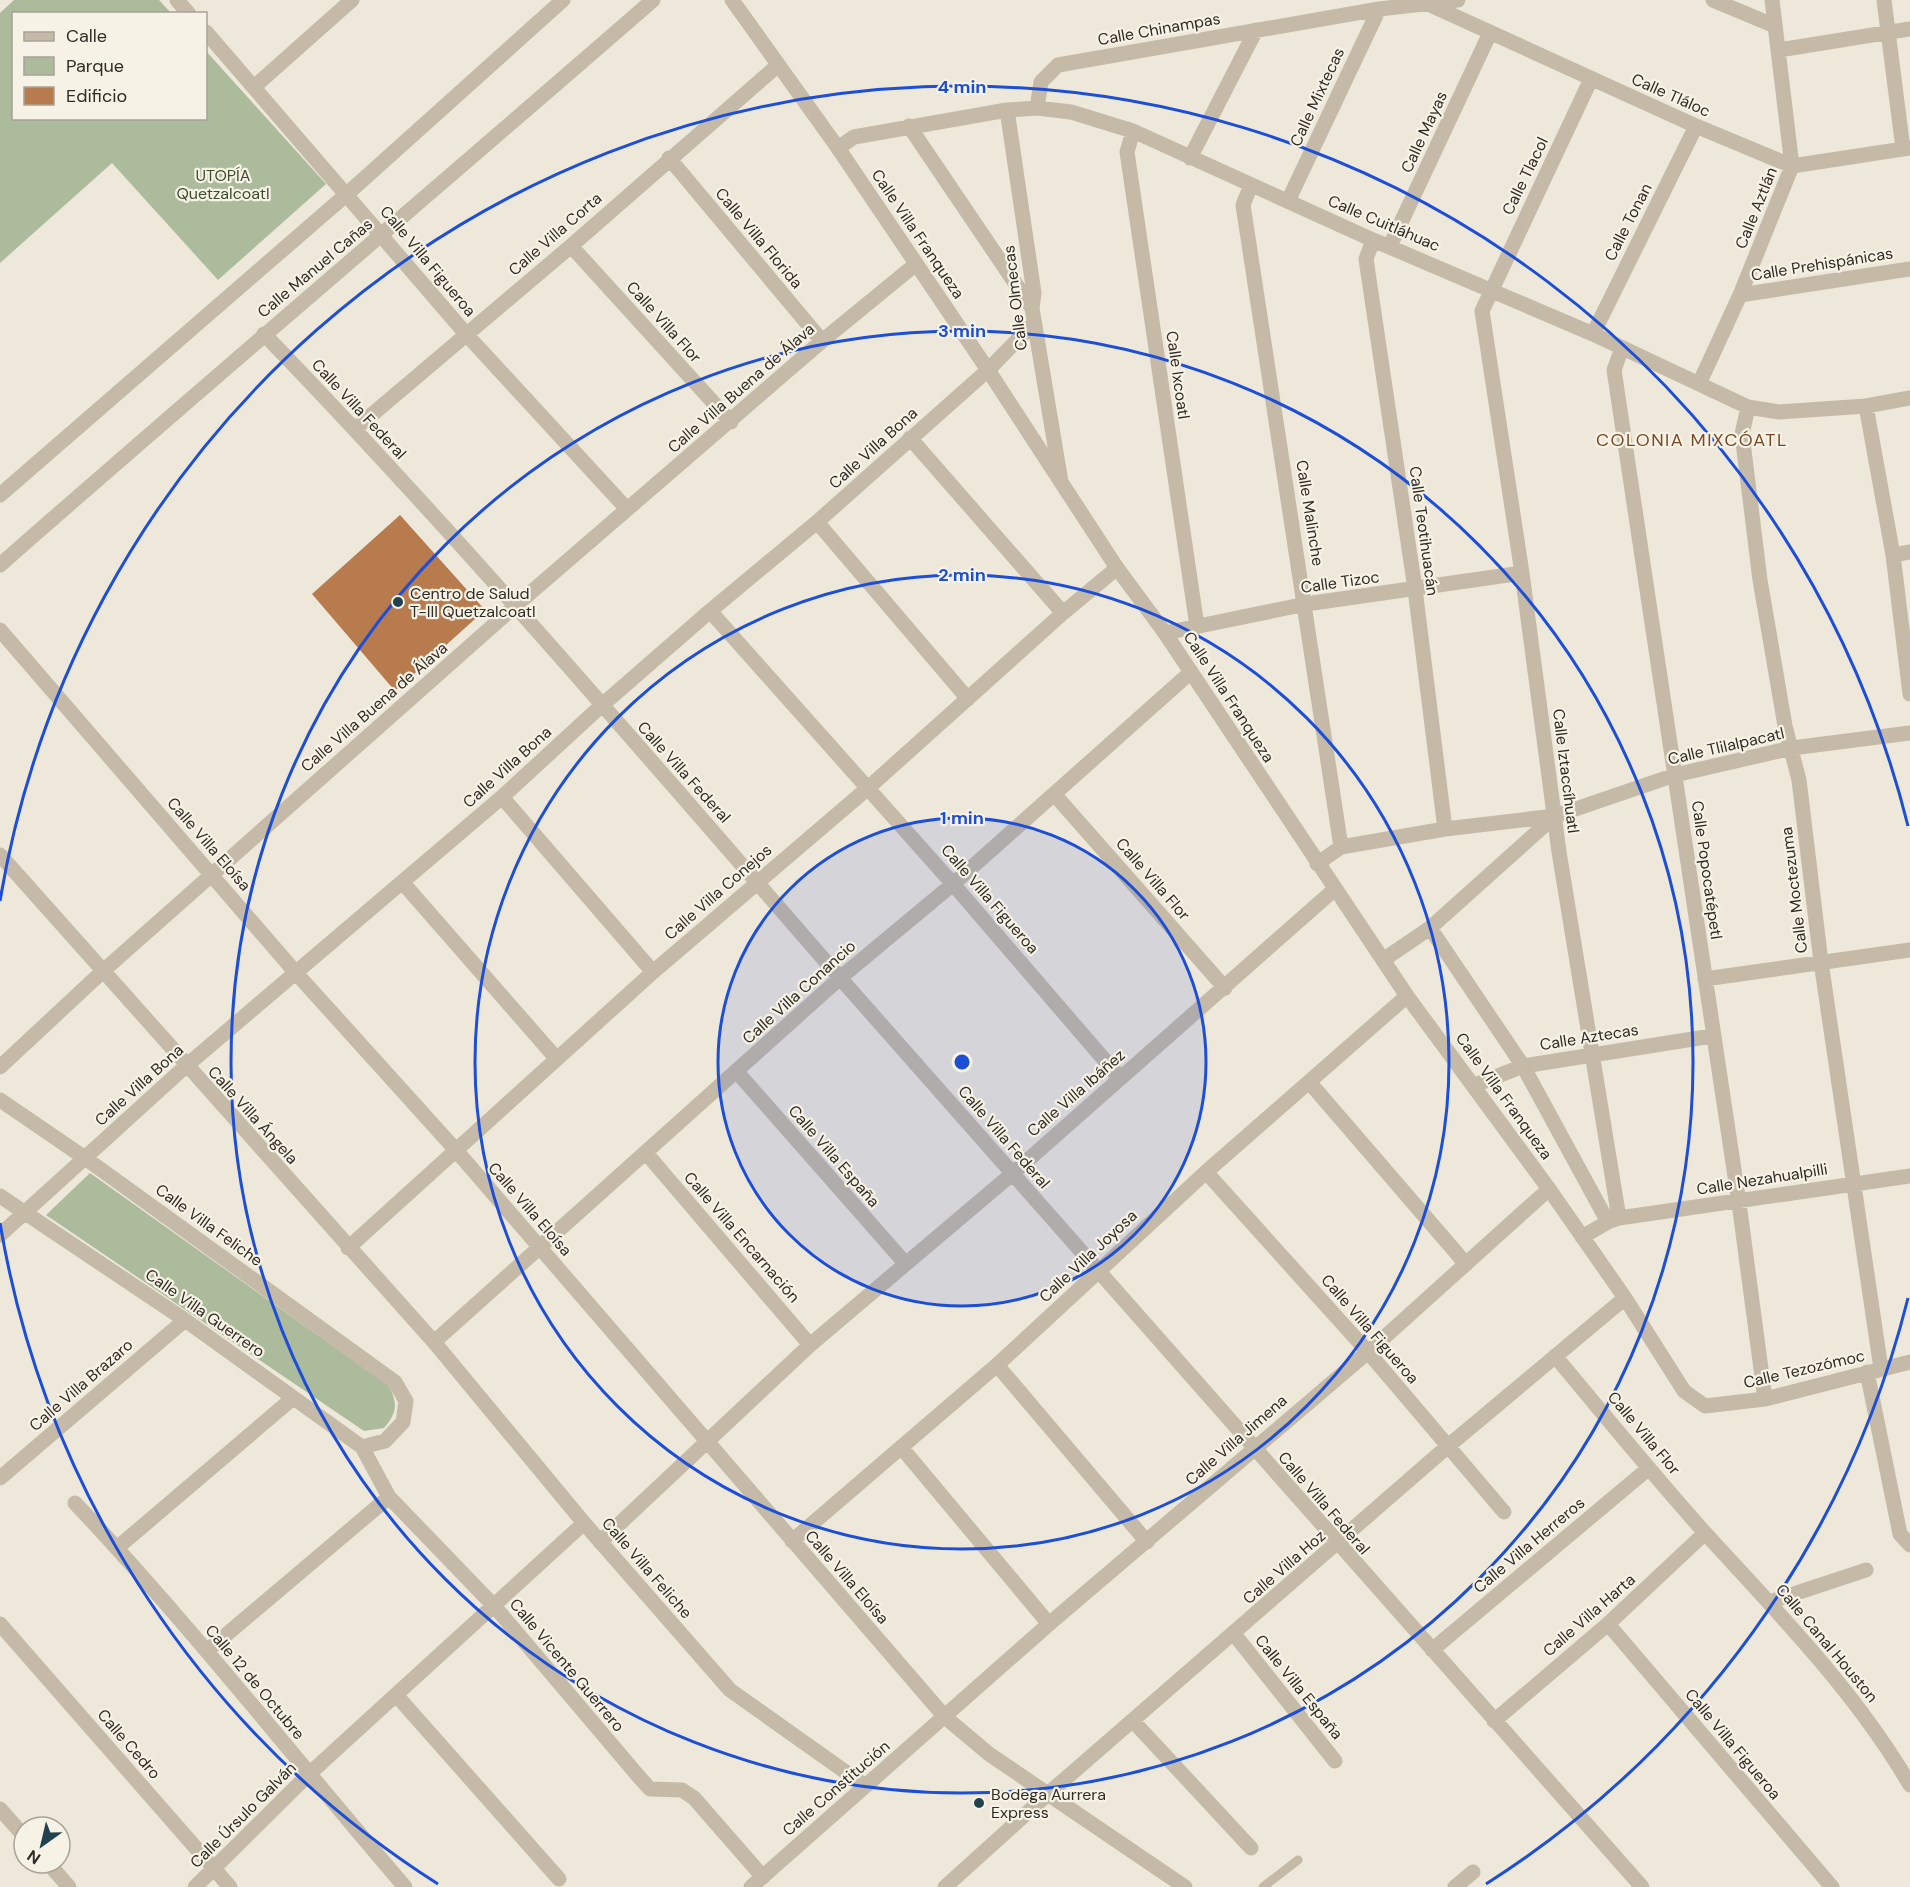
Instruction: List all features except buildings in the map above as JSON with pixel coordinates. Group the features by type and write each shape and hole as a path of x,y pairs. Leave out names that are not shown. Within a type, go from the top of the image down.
{"street":[{"path":"177,0 187,12"},
{"path":"254,87 352,0"},
{"name":"Calle Manuel Cañas","path":"0,495 347,194 563,0"},
{"name":"Calle Manuel Cañas","path":"0,565 264,334 383,235 653,0"},
{"name":"Calle Villa Franqueza","path":"732,0 777,66 838,148 988,370 1117,568 1165,633 1407,996 1475,1084 1549,1189 1625,1298 1684,1391 1705,1406"},
{"name":"Calle Chinampas","path":"1037,108 1041,82 1058,65 1379,9 1458,0"},
{"path":"1713,0 1775,26"},
{"name":"Calle Aztlán","path":"1699,384 1740,295 1792,166 1772,0"},
{"path":"1792,166 1906,149 1884,0"},
{"name":"Calle Tláloc","path":"1428,4 1696,126 1792,166"},
{"name":"Calle Mixtecas","path":"1288,201 1379,9"},
{"path":"1779,50 1910,29"},
{"path":"1190,158 1256,30"},
{"name":"Calle Villa Figueroa","path":"207,33 466,334 627,509"},
{"name":"Calle Mayas","path":"1390,246 1490,33"},
{"name":"Calle Villa Corta","path":"355,429 571,246 777,66"},
{"name":"Calle Tlacol","path":"1490,288 1591,79"},
{"name":"Calle Cuitláhuac","path":"838,148 854,137 1007,110 1037,108 1071,112 1133,131 1373,240 1490,288 1593,334 1748,407 1779,412 1866,406 1910,398"},
{"name":"Calle Olmecas","path":"1007,110 1034,293 1033,316 1061,482"},
{"path":"909,126 1033,316"},
{"name":"Calle Tonan","path":"1593,334 1696,126"},
{"name":"Calle Ixcoatl","path":"1133,131 1127,152 1197,626"},
{"name":"Calle Villa Florida","path":"669,158 822,341"},
{"name":"Calle Malinche","path":"1251,185 1244,205 1341,847"},
{"name":"Calle Teotihuacán","path":"1373,240 1366,259 1414,589 1445,829"},
{"name":"Calle Villa Flor","path":"571,246 731,422"},
{"name":"Calle Villa Buena de Álava","path":"2,1062 514,607 731,422 822,341 916,264"},
{"name":"Calle Prehispánicas","path":"1740,295 1910,269"},
{"name":"Calle Iztaccíhuatl","path":"1490,288 1482,310 1522,573 1555,816 1593,1055 1613,1220"},
{"name":"Calle Villa Bona","path":"0,1235 186,1066 502,797 601,706 817,522 988,370 1033,316"},
{"name":"Calle Villa Federal","path":"264,334 355,429 514,607 758,882 1252,1448 1642,1887"},
{"name":"Calle Popocatépetl","path":"1622,348 1614,370 1712,1036 1739,1203 1766,1399"},
{"path":"1866,406 1893,555 1910,694"},
{"name":"Calle Moctezuma","path":"1748,407 1742,434 1760,580 1785,726 1799,780 1821,962 1855,1182 1874,1371 1900,1534 1910,1545"},
{"path":"910,438 1063,613"},
{"path":"817,522 968,699"},
{"path":"1893,555 1910,552"},
{"name":"Calle Villa Conejos","path":"348,1248 454,1148 653,972 868,788 1063,613 1117,568"},
{"name":"Calle Tizoc","path":"1165,633 1306,604 1522,573"},
{"name":"Calle Villa Figueroa","path":"710,611 953,884 1120,1078"},
{"name":"Calle Villa Eloísa","path":"0,630 296,973 454,1148 945,1717 990,1754 1185,1887"},
{"name":"Calle Villa Conancio","path":"434,1342 840,978 953,884 1191,672"},
{"name":"Calle Tlilalpacatl","path":"1317,864 1341,847 1445,829 1555,816 1675,775 1792,748 1910,733"},
{"name":"Calle Villa Flor","path":"1054,794 1225,988"},
{"path":"502,797 653,972"},
{"name":"Calle Tlilalpacatl","path":"1383,960 1430,928 1555,816"},
{"name":"Calle Villa Ángela","path":"0,855 434,1342"},
{"path":"402,883 556,1059"},
{"name":"Calle Villa Ibáñez","path":"708,1444 810,1345 1012,1174 1335,889"},
{"path":"1430,928 1523,1066 1613,1220 1582,1237"},
{"path":"1705,979 1910,950"},
{"name":"Calle Villa Joyosa","path":"792,1541 997,1365 1206,1172 1407,996"},
{"name":"Calle Aztecas","path":"1475,1084 1523,1066 1712,1036"},
{"name":"Calle Villa España","path":"737,1072 905,1263"},
{"path":"1310,1083 1466,1264"},
{"name":"Calle Villa Feliche","path":"0,1100 85,1158 395,1382 406,1401 403,1422 385,1441 362,1447"},
{"name":"Calle Villa Encarnación","path":"646,1153 810,1345"},
{"name":"Calle Villa Figueroa","path":"1206,1172 1368,1352 1504,1512"},
{"name":"Calle Nezahualpilli","path":"1613,1220 1739,1203 1855,1182 1910,1176"},
{"name":"Calle Villa Jimena","path":"945,1717 1252,1448 1368,1352 1549,1189"},
{"path":"0,1196 25,1212"},
{"name":"Calle Villa Guerrero","path":"25,1212 185,1320 362,1447"},
{"name":"Calle Villa Hoz","path":"947,1886 1049,1793 1447,1446 1625,1298"},
{"name":"Calle Villa Brazaro","path":"0,1478 185,1320"},
{"name":"Calle Villa Feliche","path":"434,1342 600,1542 730,1690 864,1785"},
{"name":"Calle Villa Flor","path":"1556,1356 1705,1533"},
{"name":"Calle Tezozómoc","path":"1705,1406 1766,1399 1910,1362"},
{"path":"997,1365 1147,1542"},
{"path":"117,1548 293,1398"},
{"path":"600,1542 708,1444"},
{"name":"Calle Vicente Guerrero","path":"362,1447 389,1497 495,1607 650,1789 682,1790 694,1798 763,1876"},
{"path":"901,1447 1049,1624"},
{"name":"Calle Villa Herreros","path":"1432,1650 1649,1468"},
{"path":"207,1651 389,1497"},
{"name":"Calle 12 de Octubre","path":"75,1503 207,1651 308,1775 405,1887"},
{"name":"Calle Úrsulo Galván","path":"195,1887 308,1775 495,1607 584,1523"},
{"name":"Calle Canal Houston","path":"1705,1533 1769,1602 1884,1740 1910,1785"},
{"name":"Calle Villa Harta","path":"1494,1721 1608,1624 1705,1533"},
{"path":"1769,1602 1866,1570"},
{"name":"Calle Cedro","path":"0,1624 230,1887"},
{"name":"Calle Villa Figueroa","path":"1608,1624 1832,1887"},
{"name":"Calle Villa España","path":"1234,1634 1335,1761"},
{"path":"397,1696 559,1879"},
{"name":"Calle Constitución","path":"751,1887 864,1785 945,1717"},
{"path":"1133,1721 1251,1848"},
{"path":"0,1809 12,1822"},
{"path":"1455,1887 1473,1872"},
{"path":"58,1875 69,1887"}],"lane":[{"path":"1263,1887 1298,1860"}],"green space":[{"name":"UTOPÍA Quetzalcoatl","path":"14,0 159,0 170,12 12,12 12,120 207,120 207,52 326,184 218,280 112,163 0,263 0,13"},
{"path":"90,1173 389,1386 395,1408 392,1418 384,1428 364,1431 46,1215"}],"place":[{"name":"Centro de Salud T-III Quetzalcoatl","path":"398,602"},
{"name":"Bodega Aurrera Express","path":"979,1803"}],"district":[{"name":"COLONIA MIXCÓATL","path":"1692,440"}]}
